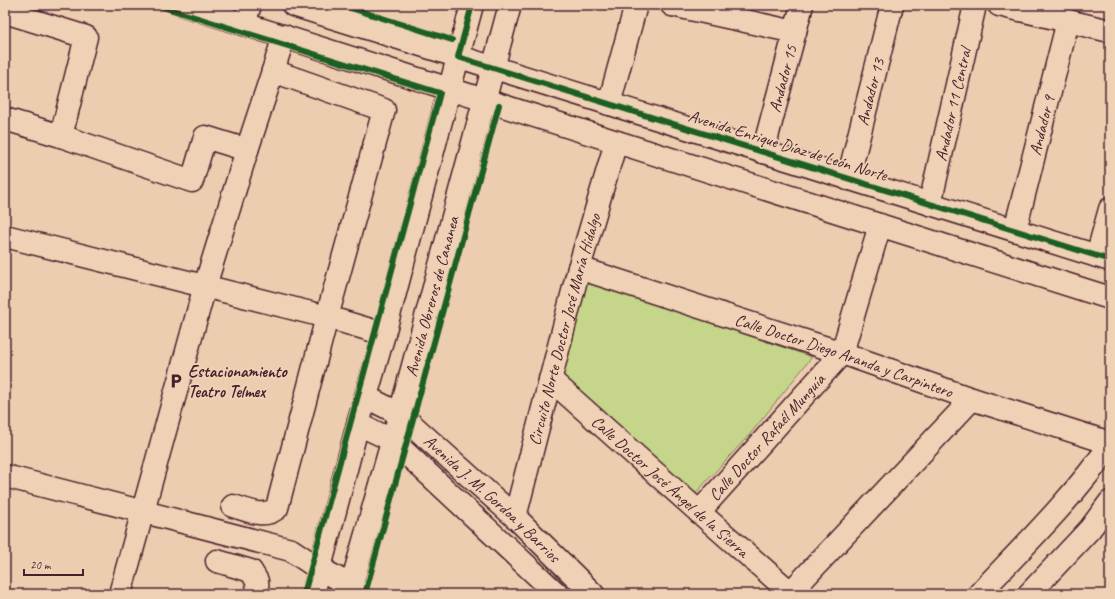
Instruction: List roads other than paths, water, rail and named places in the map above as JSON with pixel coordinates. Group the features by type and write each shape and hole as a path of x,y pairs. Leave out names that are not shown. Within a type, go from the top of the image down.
{"street":[{"path":"184,5 247,14 284,36 1110,298"},
{"name":"Avenida Enrique Díaz de León Norte","path":"293,5 1104,258"},
{"path":"313,594 472,5"},
{"name":"Avenida Obreros de Cananea","path":"353,591 392,440 510,5"},
{"path":"609,104 636,5"},
{"path":"672,5 794,32"},
{"name":"Andador 15","path":"763,152 802,5"},
{"name":"Andador 13","path":"848,179 892,5"},
{"name":"Andador 11 Central","path":"930,204 975,5"},
{"path":"999,5 1110,31"},
{"path":"5,12 86,37 61,136"},
{"name":"Andador 9","path":"1015,230 1068,21"},
{"path":"120,594 205,286 284,36"},
{"path":"233,506 262,514 270,513 277,508 327,317 384,110 273,71"},
{"path":"5,119 61,136 192,181 205,137 247,150"},
{"name":"Circuito Norte Doctor José María Hidalgo","path":"515,517 578,268 616,142"},
{"path":"1104,258 1110,209"},
{"name":"Calle Doctor Rafaél Munguía","path":"699,512 842,353 880,225"},
{"path":"5,236 327,317 384,334"},
{"name":"Calle Doctor Diego Aranda y Carpintero","path":"578,268 842,353 972,399 1110,444"},
{"name":"Calle Doctor José Ángel de la Sierra","path":"550,379 790,593"},
{"name":"Avenida J. M. Gordoa y Barrios","path":"366,397 400,414 515,517 593,594"},
{"path":"790,593 972,399"},
{"name":"Avenida J. M. Gordoa y Barrios","path":"358,424 392,440 557,594"},
{"path":"979,594 1049,520 1095,465 1110,444"},
{"path":"5,476 291,550 353,591"},
{"path":"1029,594 1090,529 1110,502"},
{"path":"216,561 251,572 257,581 258,594"}],"place":[{"name":"Estacionamiento Teatro Telmex","path":"176,381"}]}
